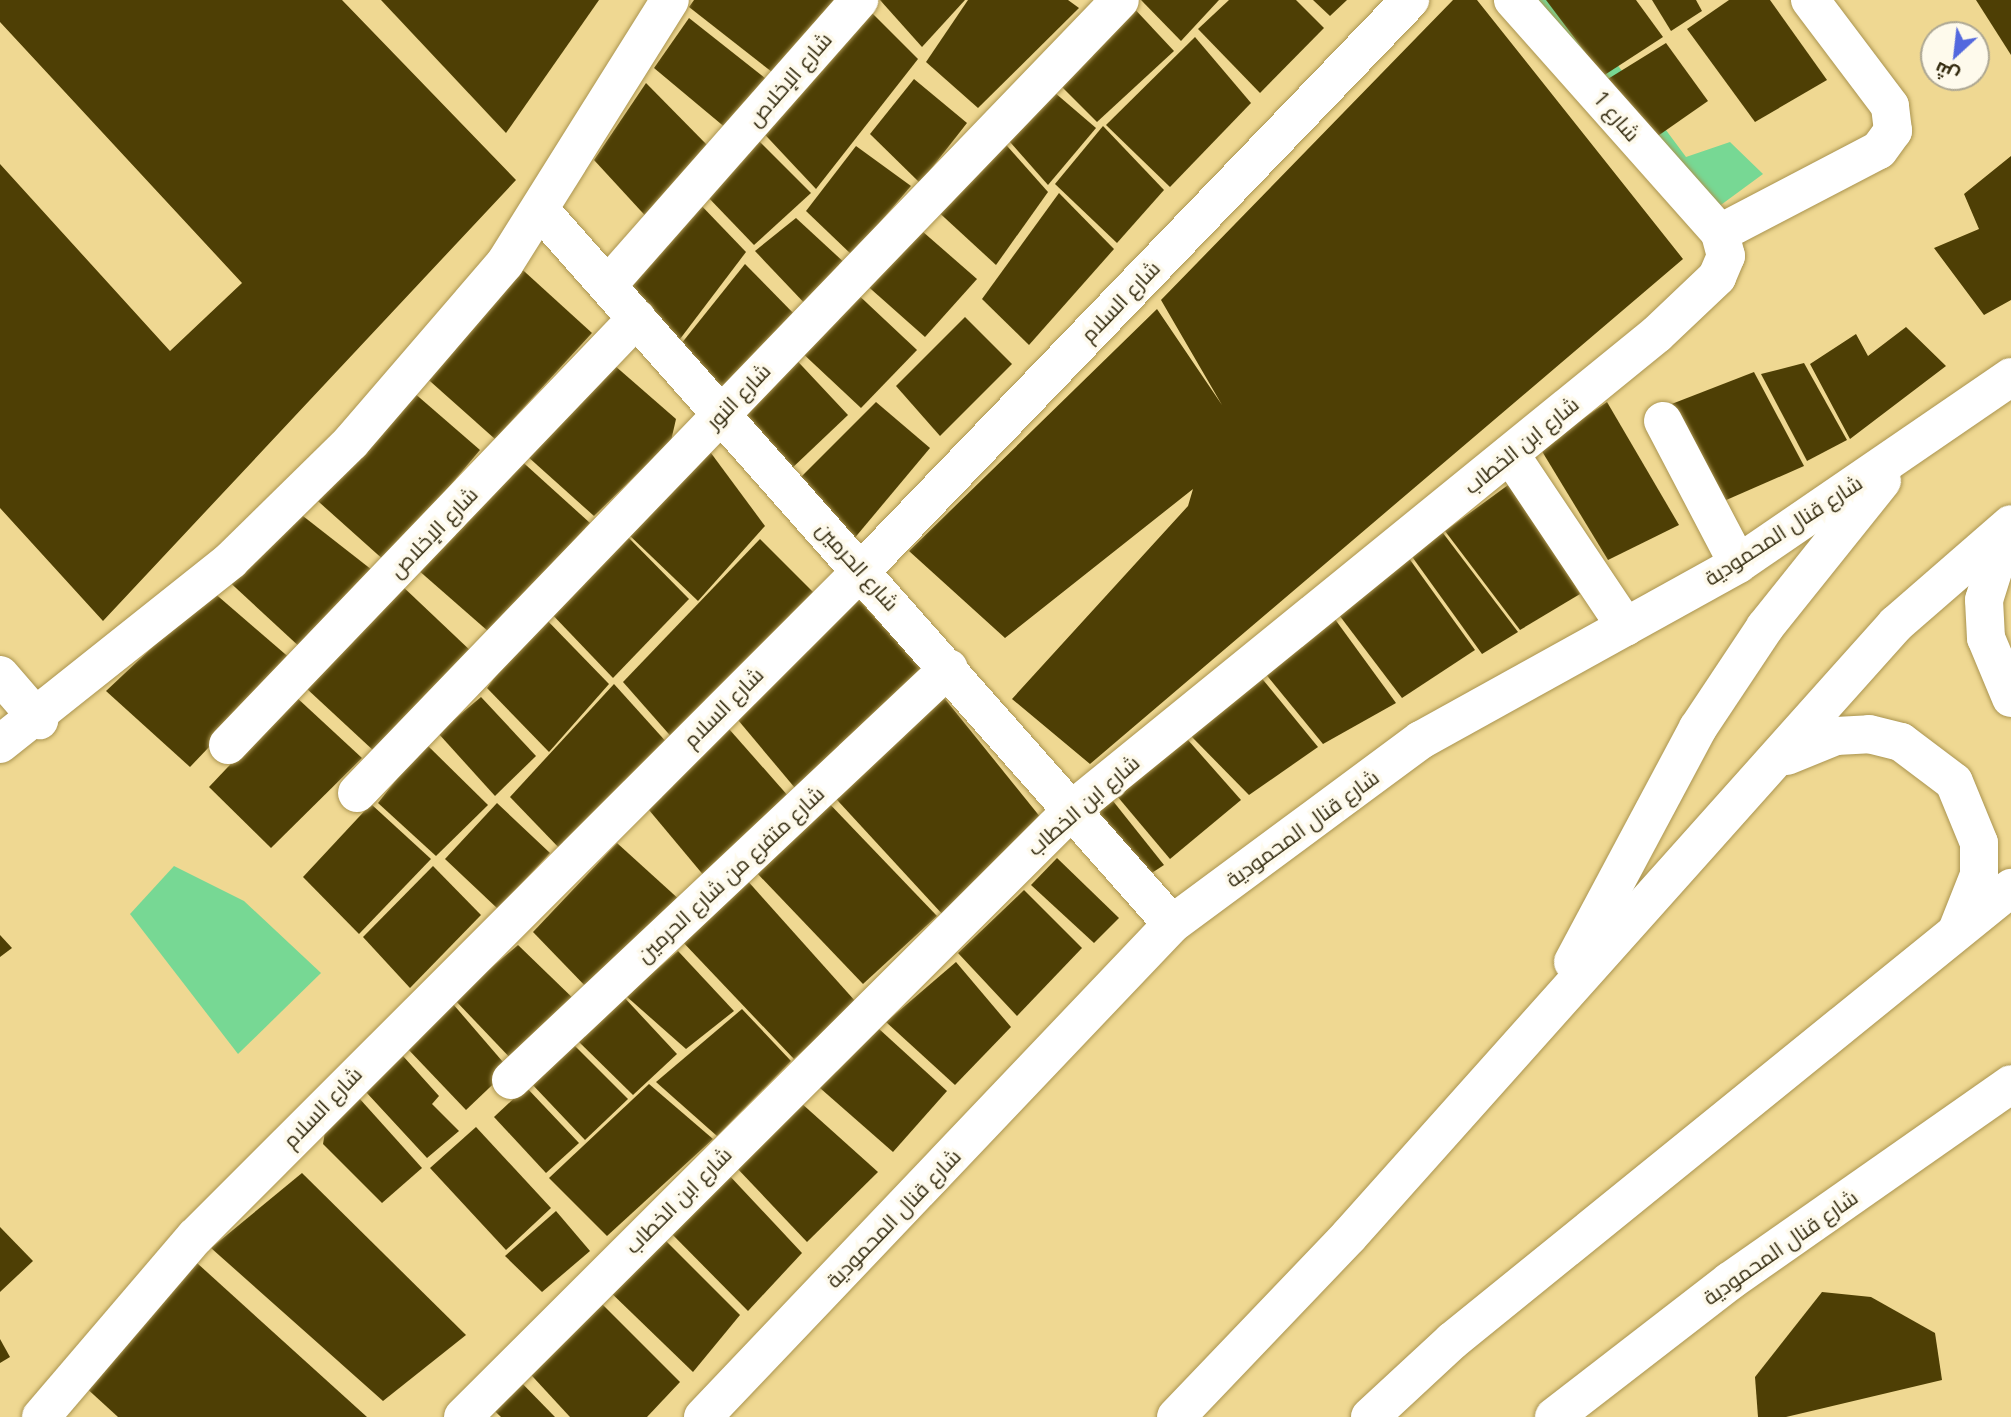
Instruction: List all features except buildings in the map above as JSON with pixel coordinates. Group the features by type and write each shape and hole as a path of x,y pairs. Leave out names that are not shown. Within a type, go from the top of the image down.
{"street":[{"path":"0,744 38,720 291,504 496,274 541,211 591,121 670,0"},
{"name":"شارع الإخلاص","path":"608,285 859,0"},
{"name":"شارع النور","path":"357,793 1120,0"},
{"name":"شارع السلام","path":"41,1417 195,1237 862,570 1410,0"},
{"name":"شارع 1","path":"1513,0 1720,233"},
{"path":"1720,233 1879,150 1893,131 1890,106 1810,0"},
{"name":"شارع الحرمين","path":"541,211 1074,808 1172,924"},
{"name":"شارع ابن الخطاب","path":"463,1417 1074,808 1510,454 1695,299 1723,267 1720,233"},
{"name":"شارع الإخلاص","path":"229,746 637,318"},
{"name":"شارع قنال المحمودية","path":"703,1417 1172,924 1421,740 1738,564 2011,377"},
{"path":"1663,421 1738,564"},
{"path":"1548,1012 1637,832 1698,728 1765,627 1917,440"},
{"path":"1510,454 1626,627"},
{"path":"1176,1417 1548,1012 1672,869 1776,763 1896,624 2009,526"},
{"path":"2009,526 1984,600 1986,638 2011,698"},
{"name":"شارع متفرع من شارع الحرمين","path":"511,1080 949,668"},
{"path":"0,675 38,720"},
{"path":"1776,763 1814,742 1869,734 1901,742 1954,782 1976,832 1979,875 1953,936"},
{"path":"1370,1417 1452,1341 2011,888"},
{"name":"شارع قنال المحمودية","path":"1554,1417 1730,1281 2005,1096"}],"green space":[{"path":"1533,0 1578,0 1573,5 1686,157 1730,142 1763,174 1714,210"},
{"path":"174,866 244,901 321,973 238,1054 130,914"}]}
